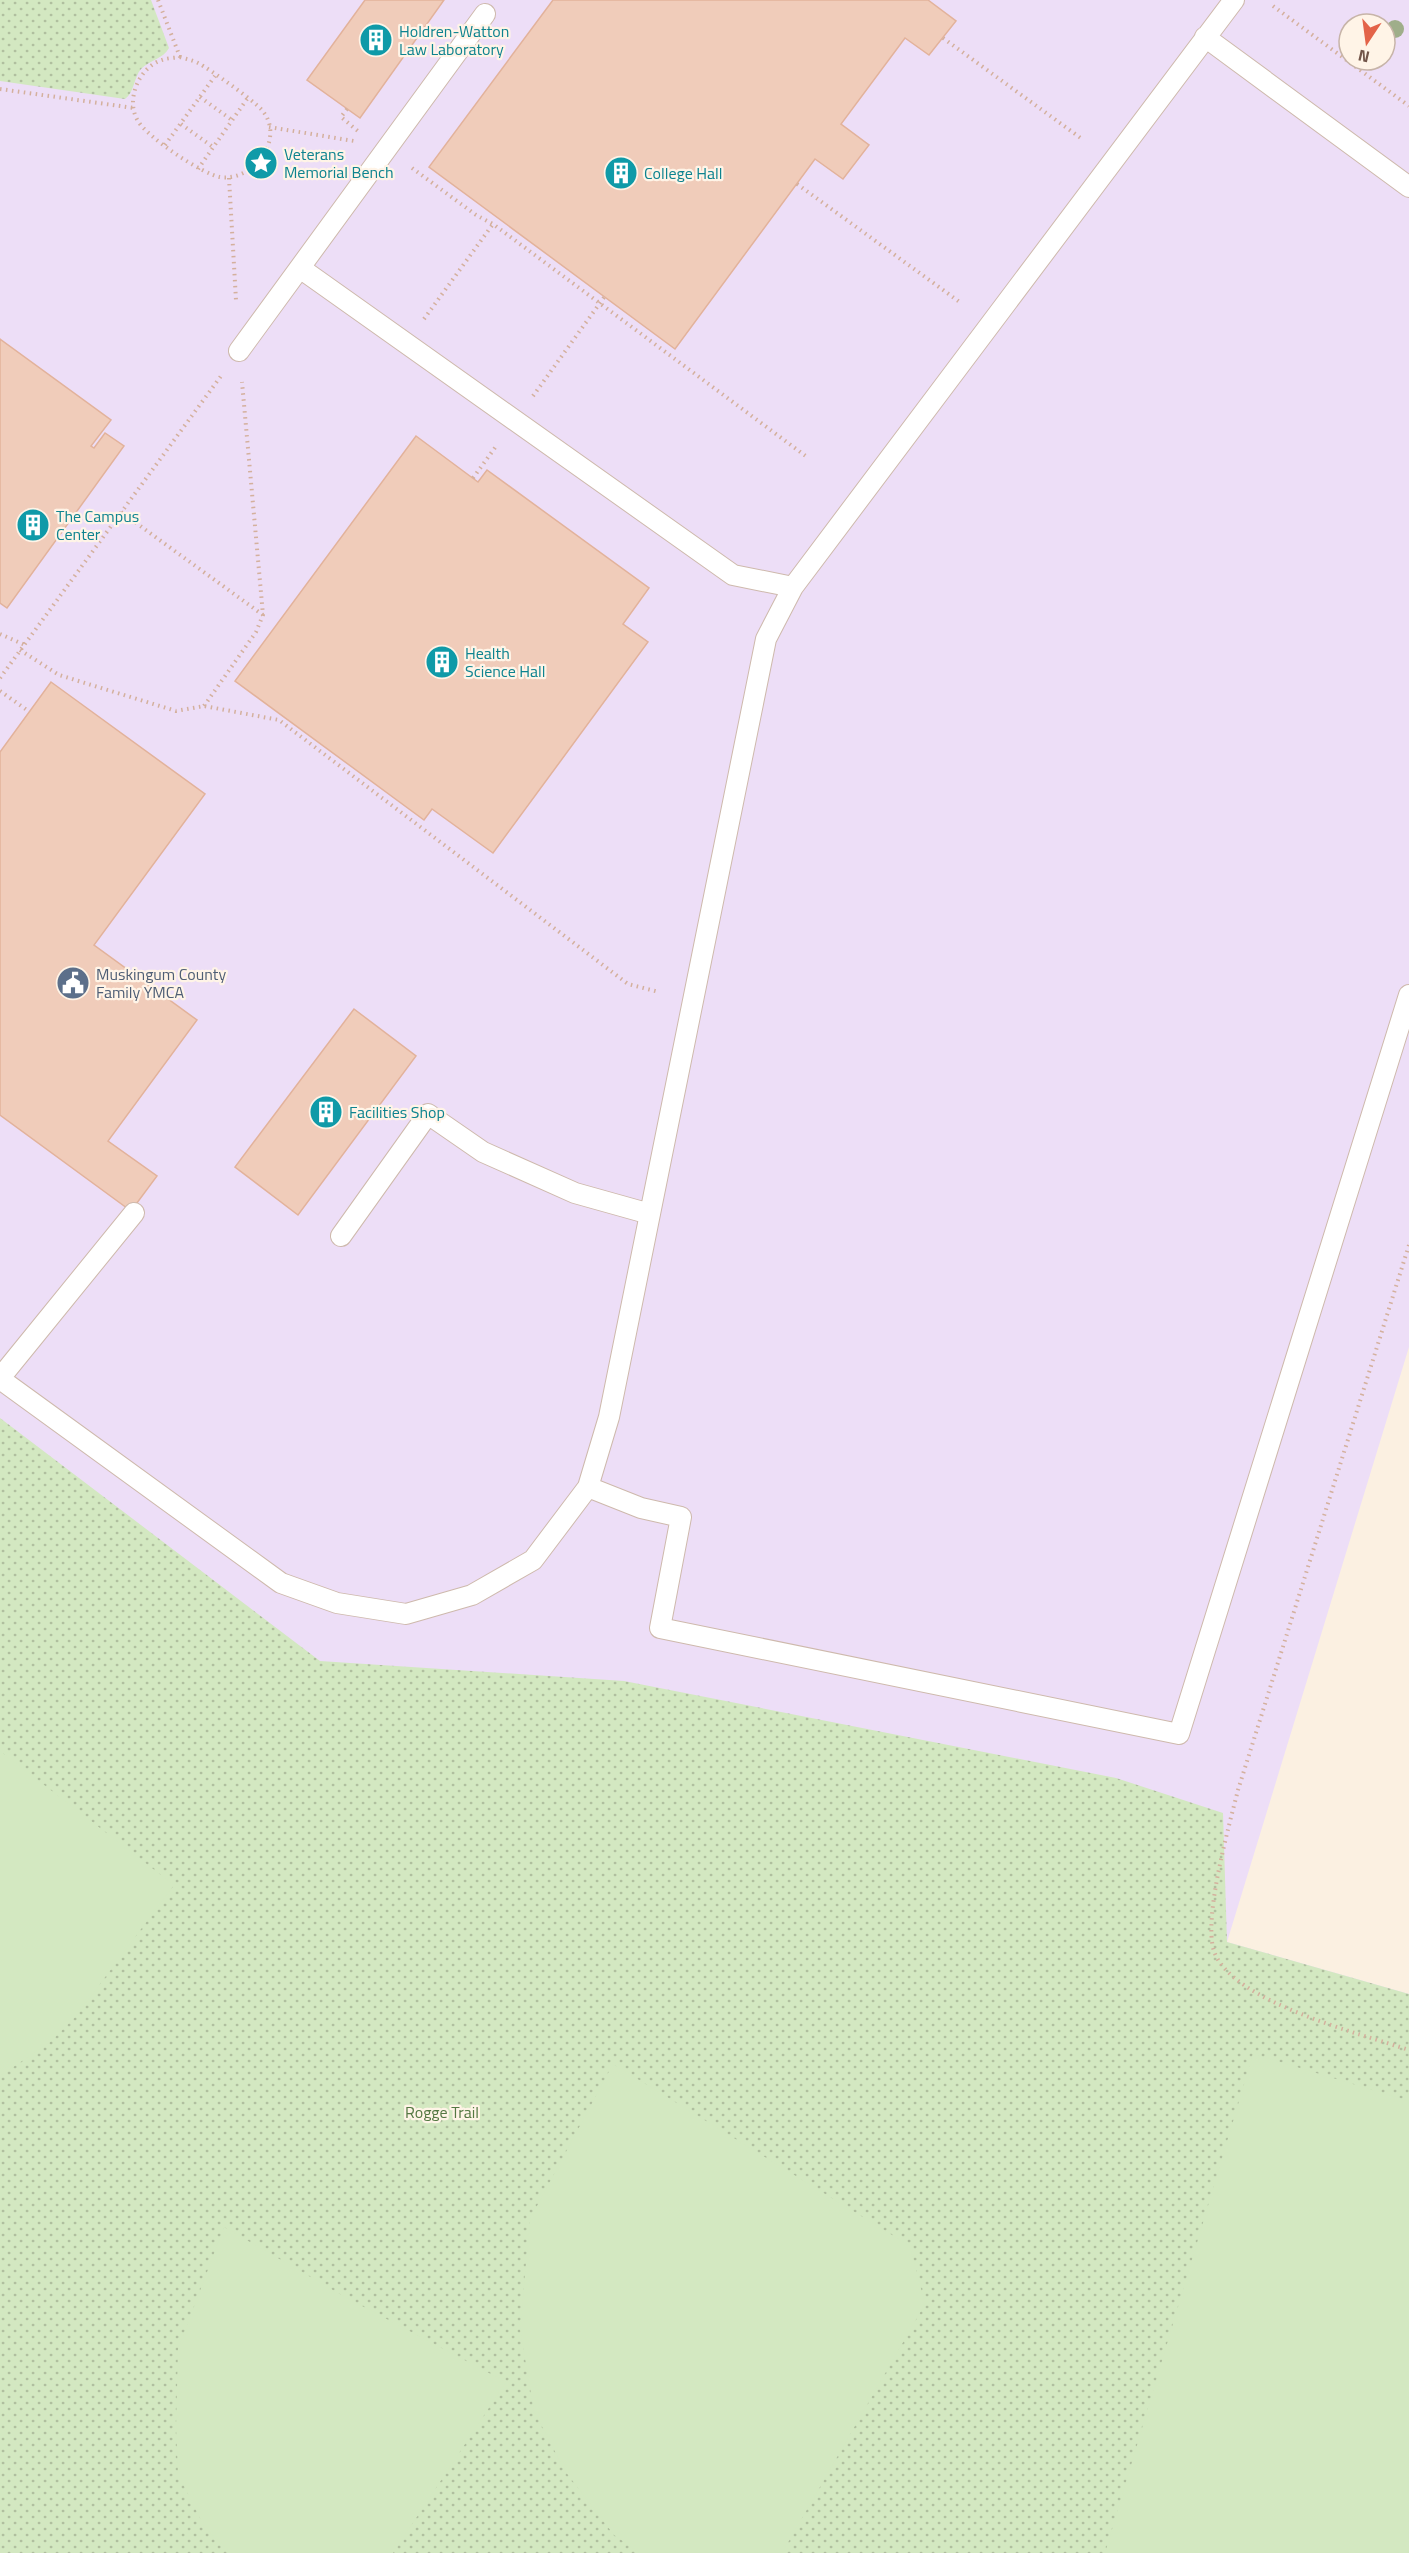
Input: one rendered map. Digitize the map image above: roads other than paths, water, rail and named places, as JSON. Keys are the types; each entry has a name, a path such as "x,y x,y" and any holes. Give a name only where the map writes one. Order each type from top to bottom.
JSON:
{"lane":[{"path":"134,1213 0,1379 281,1583 337,1604 406,1614 472,1595 533,1560 588,1486 609,1417 766,639 793,587 1234,0"},
{"path":"239,351 300,268 377,147 485,14"},
{"path":"1205,37 1409,187"},
{"path":"300,268 514,422 733,575 793,587"},
{"path":"588,1486 641,1508 681,1517 660,1628 1179,1734 1409,995"},
{"path":"341,1236 428,1114 483,1152 575,1193 650,1214"}],"place":[{"name":"Holdren-Watton Law Laboratory","path":"376,40"},
{"name":"Veterans Memorial Bench","path":"261,163"},
{"name":"College Hall","path":"621,173"},
{"name":"The Campus Center","path":"33,525"},
{"name":"Health Science Hall","path":"442,662"},
{"name":"Muskingum County Family YMCA","path":"73,983"},
{"name":"Facilities Shop","path":"326,1112"}],"park label":[{"name":"Rogge Trail","path":"442,2112"}]}
